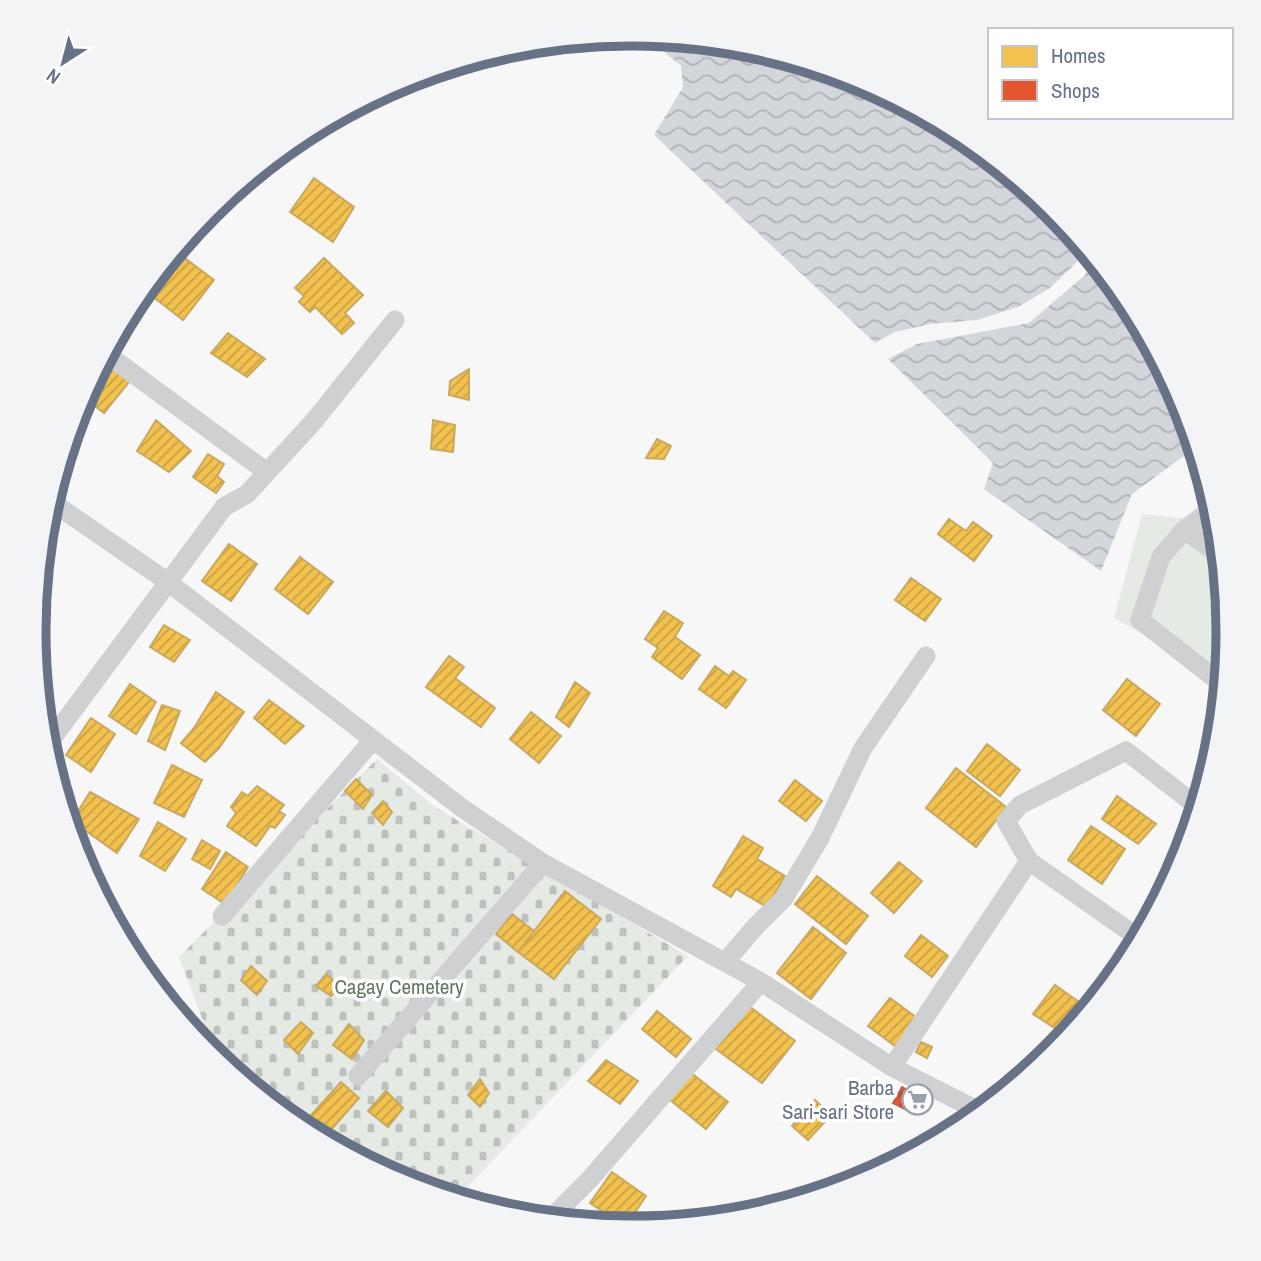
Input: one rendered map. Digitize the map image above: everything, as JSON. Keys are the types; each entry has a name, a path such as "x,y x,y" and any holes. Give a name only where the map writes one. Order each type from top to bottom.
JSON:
{"street":[{"path":"55,734 224,507 247,494 314,421 395,320"},
{"path":"113,359 267,472"},
{"path":"59,507 168,582 462,808 543,863 761,982 892,1067 971,1107"},
{"path":"1204,515 1184,530 1161,556 1140,620 1213,677"},
{"path":"1184,530 1209,547"},
{"path":"725,962 784,898 820,838 863,748 926,656"},
{"path":"222,916 373,740"},
{"path":"1131,933 1029,861 1006,821 1020,805 1126,751 1190,801"},
{"path":"892,1067 1029,861"},
{"path":"358,1076 543,863"},
{"path":"559,1210 590,1179 761,982"}],"green space":[{"path":"1201,504 1214,592 1216,630 1214,674 1114,618 1142,514 1184,518"},
{"name":"Cagay Cemetery","path":"377,759 435,807 688,956 464,1191 372,1155 305,1117 274,1095 208,1034 179,957"}],"water":[{"path":"653,47 707,51 782,65 854,90 889,106 956,144 987,166 1044,217 1081,258 1050,288 1018,307 977,320 930,324 895,332 875,343 654,135 683,87 681,66 662,50"},
{"path":"1089,267 1137,338 1171,407 1188,453 1132,494 1101,571 984,489 993,463 888,359 917,344 1029,323 1085,275"}],"building: Homes":[{"path":"314,178 354,207 333,242 290,212"},
{"path":"182,256 214,280 183,320 151,295"},
{"path":"324,258 363,295 345,313 354,323 342,334 315,307 310,312 299,302 304,296 295,288"},
{"path":"228,333 265,359 247,377 211,353"},
{"path":"111,363 133,377 104,413 92,403"},
{"path":"469,369 469,400 449,395 450,381"},
{"path":"156,420 191,451 169,472 137,451"},
{"path":"433,420 455,425 453,452 431,449"},
{"path":"657,439 671,446 664,459 646,458"},
{"path":"208,454 224,464 217,476 224,482 216,493 193,477"},
{"path":"949,519 966,531 973,522 992,536 974,561 938,534"},
{"path":"229,544 257,564 231,601 202,581"},
{"path":"300,557 333,582 308,614 275,589"},
{"path":"911,578 941,599 925,621 895,600"},
{"path":"664,611 683,623 675,637 700,655 682,679 652,657 658,648 645,639"},
{"path":"164,625 190,640 174,662 150,647"},
{"path":"449,656 464,667 455,678 495,708 481,727 426,687"},
{"path":"715,666 729,676 733,671 746,680 726,708 699,689"},
{"path":"1127,679 1160,704 1136,736 1103,710"},
{"path":"575,682 590,693 569,727 556,717"},
{"path":"130,684 156,702 136,734 109,716"},
{"path":"216,692 244,712 219,748 205,762 181,743 194,728"},
{"path":"269,700 304,726 285,744 254,718"},
{"path":"162,705 180,711 165,750 148,741"},
{"path":"531,712 561,736 539,763 510,739"},
{"path":"91,718 115,734 91,772 66,755"},
{"path":"987,744 1020,770 1000,796 967,771"},
{"path":"172,765 202,780 184,817 154,803"},
{"path":"956,768 1006,807 976,847 926,808"},
{"path":"356,779 372,795 363,809 345,791"},
{"path":"795,780 822,801 806,821 779,801"},
{"path":"257,786 284,805 279,811 285,815 275,828 270,826 256,846 227,826 236,813 231,807 242,792 248,796"},
{"path":"90,792 139,819 117,853 80,827 76,815"},
{"path":"1117,796 1156,824 1138,844 1102,819"},
{"path":"383,801 392,812 383,825 372,813"},
{"path":"158,822 186,839 165,871 140,856"},
{"path":"1091,826 1125,849 1102,884 1068,860"},
{"path":"743,836 763,848 757,859 785,876 767,907 736,889 731,897 713,886"},
{"path":"202,840 220,851 210,869 192,859"},
{"path":"226,852 248,867 225,904 202,889"},
{"path":"899,862 922,881 894,913 871,893"},
{"path":"817,876 868,916 846,944 795,904"},
{"path":"565,891 601,919 554,979 518,952"},
{"path":"512,914 534,931 518,952 496,934"},
{"path":"813,927 846,953 811,999 777,973"},
{"path":"921,935 948,956 932,977 905,956"},
{"path":"251,966 267,981 257,995 241,980"},
{"path":"326,974 341,987 331,996 316,986"},
{"path":"1055,985 1079,1002 1056,1029 1033,1014"},
{"path":"890,998 917,1018 895,1046 868,1026"},
{"path":"749,1006 795,1041 762,1083 716,1049"},
{"path":"657,1011 691,1039 676,1057 642,1029"},
{"path":"301,1022 313,1033 298,1054 284,1040"},
{"path":"349,1024 364,1040 352,1059 333,1045"},
{"path":"921,1042 932,1047 927,1058 916,1052"},
{"path":"606,1060 638,1081 620,1104 588,1081"},
{"path":"690,1072 728,1102 706,1129 669,1099"},
{"path":"480,1079 489,1093 480,1107 468,1095"},
{"path":"341,1082 359,1098 329,1132 308,1119"},
{"path":"386,1091 403,1108 388,1127 368,1111"},
{"path":"815,1100 831,1115 808,1140 792,1126"},
{"path":"612,1172 646,1196 633,1216 607,1215 590,1203"}],"building: Shops":[{"path":"902,1087 921,1098 913,1113 893,1103"}],"place":[{"name":"Barba Sari-sari Store","path":"917,1099"}]}
